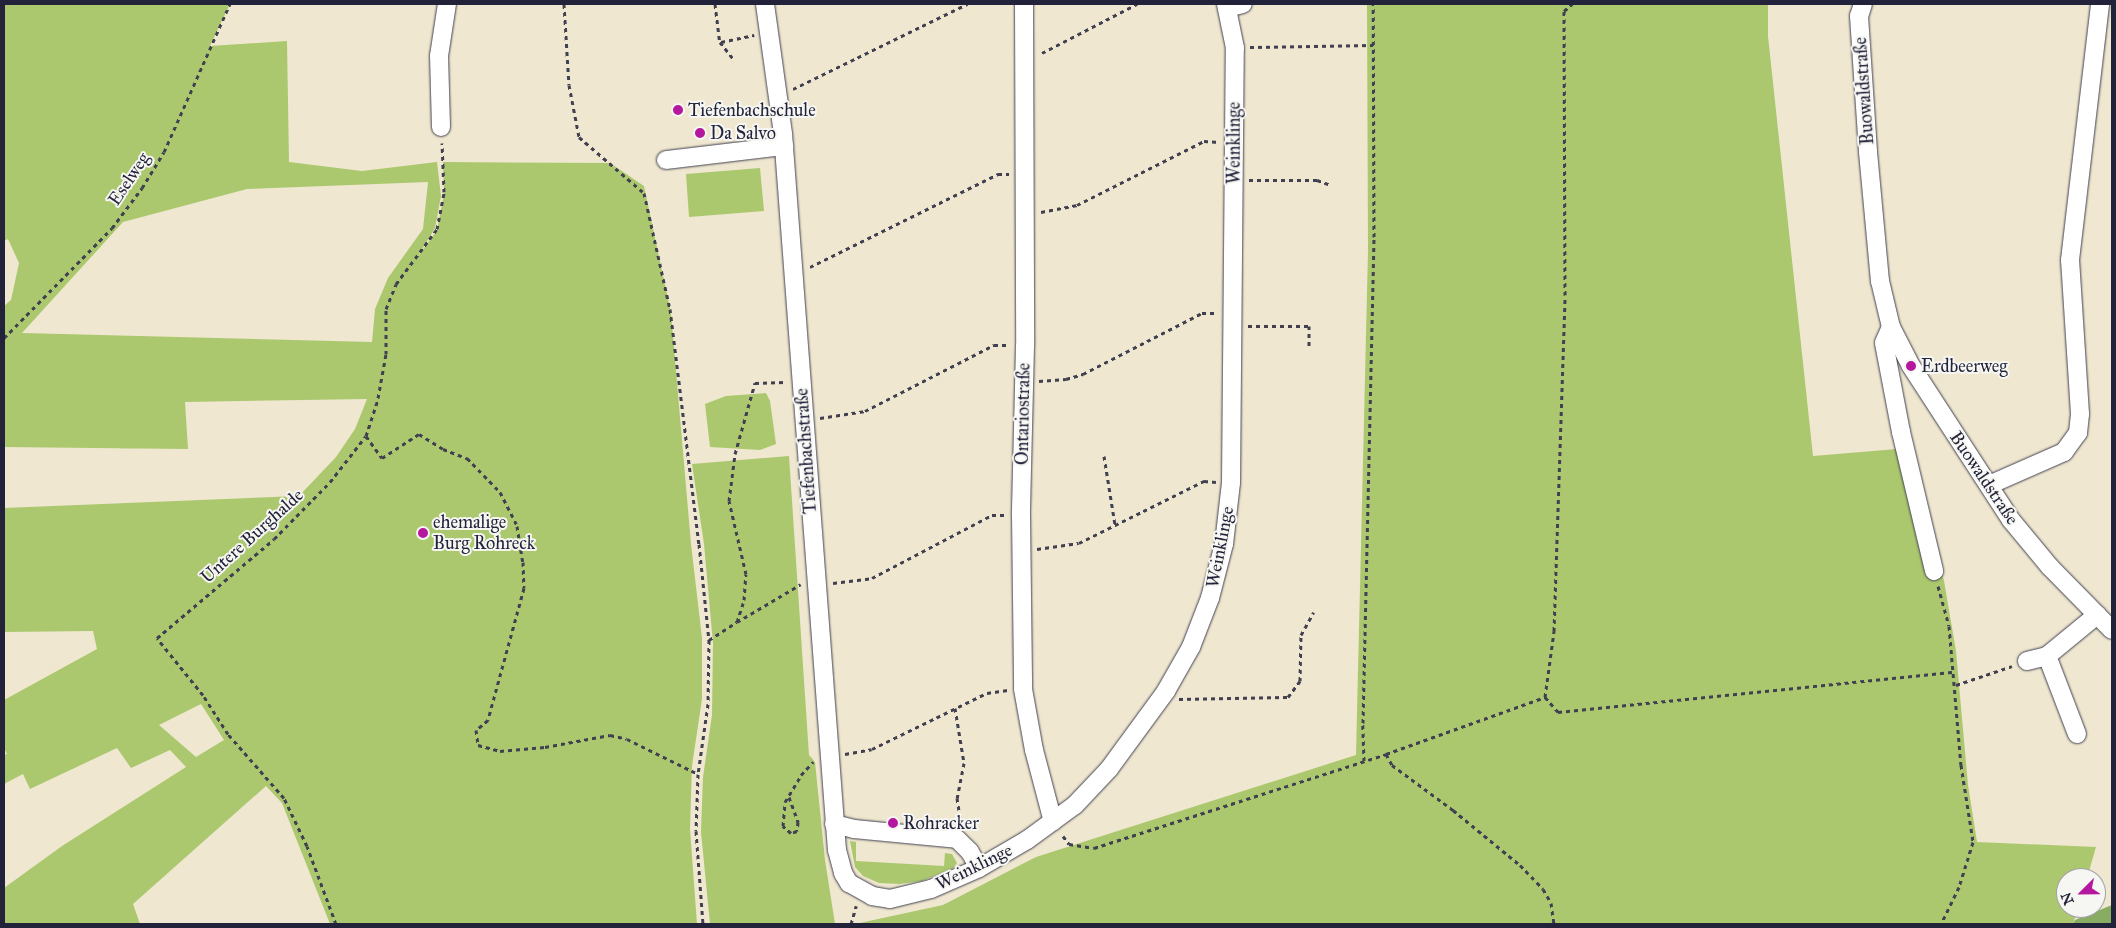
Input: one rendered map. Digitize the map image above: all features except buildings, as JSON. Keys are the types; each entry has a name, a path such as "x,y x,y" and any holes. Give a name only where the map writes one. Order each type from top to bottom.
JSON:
{"street":[{"path":"441,127 439,56 448,4"},
{"name":"Tiefenbachstraße","path":"765,4 784,146 834,824 837,850 843,873 849,883 861,891"},
{"name":"Ontariostraße","path":"1024,4 1024,382 1021,515 1024,689 1034,750 1053,822"},
{"name":"Buowaldstraße","path":"1863,4 1859,16 1868,152 1880,281 1892,327 1911,366 2012,520 2044,560 2112,630"},
{"path":"1989,485 2064,452 2078,433 2080,414 2070,260 2100,4"},
{"name":"Weinklinge","path":"861,891 880,899 890,899 931,889 979,868 1027,840 1053,822 1075,804 1109,769 1166,691 1191,647 1210,598 1224,544 1231,483 1235,48 1232,5"},
{"path":"666,160 784,146"},
{"path":"1892,327 1884,343 1901,432 1934,571"},
{"path":"2027,660 2047,656 2097,614"},
{"path":"2047,656 2077,734"},
{"path":"834,824 854,829 957,839 970,852 979,868"}],"path":[{"name":"Eselweg","path":"4,338 112,228 142,188 164,152 230,4"},
{"path":"564,4 569,85 579,137 644,193 670,309 699,544 708,640 708,704 698,774 696,831 703,924"},
{"path":"715,4 720,42 736,61"},
{"path":"775,79 791,78 792,89 968,4"},
{"path":"1023,62 1137,4"},
{"path":"1364,761 1363,723 1374,237 1374,4"},
{"path":"1564,4 1565,296 1554,631 1545,697 1558,712 1954,672"},
{"path":"1564,11 1572,4"},
{"path":"720,42 769,33"},
{"path":"1235,48 1373,45"},
{"name":"Untere Burghalde","path":"336,924 307,846 284,798 228,734 203,695 157,638 274,539 330,482 366,436 378,398 386,354 386,309 396,284 437,229 444,192 441,127"},
{"path":"1050,210 1077,205 1204,141 1234,142"},
{"path":"794,275 998,174 1023,174"},
{"path":"1234,180 1317,180 1331,185"},
{"path":"1024,382 1066,379 1083,374 1202,313 1233,319 1309,326 1309,348"},
{"path":"805,421 865,411 994,345 1024,346"},
{"path":"737,622 744,600 746,574 729,501 735,454 755,383 802,382"},
{"path":"366,436 382,458 419,434 442,449 467,458 500,492 517,526 523,562 524,588 488,720 476,730 478,745 500,751 545,747 610,735 627,739 698,774"},
{"path":"1104,456 1115,525"},
{"path":"1022,552 1079,543 1204,481 1231,483"},
{"path":"708,640 737,622 815,581 872,578 992,515 1021,515"},
{"path":"1934,571 1949,626 1956,685 1961,765 1973,842 1959,887 1941,924"},
{"path":"1166,691 1181,699 1288,697 1300,681 1301,635 1314,612"},
{"path":"1956,685 2027,660"},
{"path":"789,797 798,822 797,830 791,833 783,826 785,802 793,786 809,765 818,759 872,749 987,692 1024,689"},
{"path":"1053,822 1069,844 1094,848 1386,754 1545,697"},
{"path":"955,708 964,763 958,786 957,798 962,823 957,839"},
{"path":"1386,754 1392,764 1453,810 1520,865 1542,888 1551,903 1554,924"}],"green space":[{"path":"4,4 230,4 210,46 287,41 289,162 362,171 437,162 441,196 435,228 417,258 437,230 444,194 443,162 610,163 644,186 671,313 691,544 702,638 702,699 692,766 690,829 697,924 330,924 282,803 266,786 133,904 140,924 4,924 4,888 62,846 186,767 170,750 131,768 117,748 30,789 23,774 4,784 4,755 7,754 4,748 4,700 97,649 93,631 4,632 4,508 299,496 336,457 355,429 367,399 185,402 188,449 4,447 4,306 11,300 19,263 8,239 4,241","holes":["428,182 423,229 388,278 375,309 372,342 22,333 123,222 247,189","201,704 224,740 196,757 159,725"]},
{"path":"1367,4 1768,4 1768,36 1813,456 1909,448 1944,581 1956,651 1968,785 1977,842 2096,847 2090,868 2056,868 2056,918 2075,918 2073,924 855,924 943,905 1036,857 1356,755 1368,251"},
{"path":"760,168 764,211 689,217 686,174"},
{"path":"766,393 770,401 776,444 760,450 710,447 705,404 726,396"},
{"path":"789,456 809,755 815,762 825,860 835,924 710,924 701,832 703,777 712,715 713,643 704,544 692,464"},
{"path":"850,841 856,842 856,861 944,866 945,853 952,854 957,863 953,868 922,881 899,884 879,883 863,876 855,867"},
{"path":"2112,905 2112,924 2073,924 2075,920 2080,918 2106,918 2106,907"}],"place":[{"name":"Tiefenbachschule","path":"678,110"},
{"name":"Da Salvo","path":"700,133"},
{"name":"Erdbeerweg","path":"1911,366"},
{"name":"ehemalige Burg Rohreck","path":"423,533"},
{"name":"Rohracker","path":"893,823"}]}
